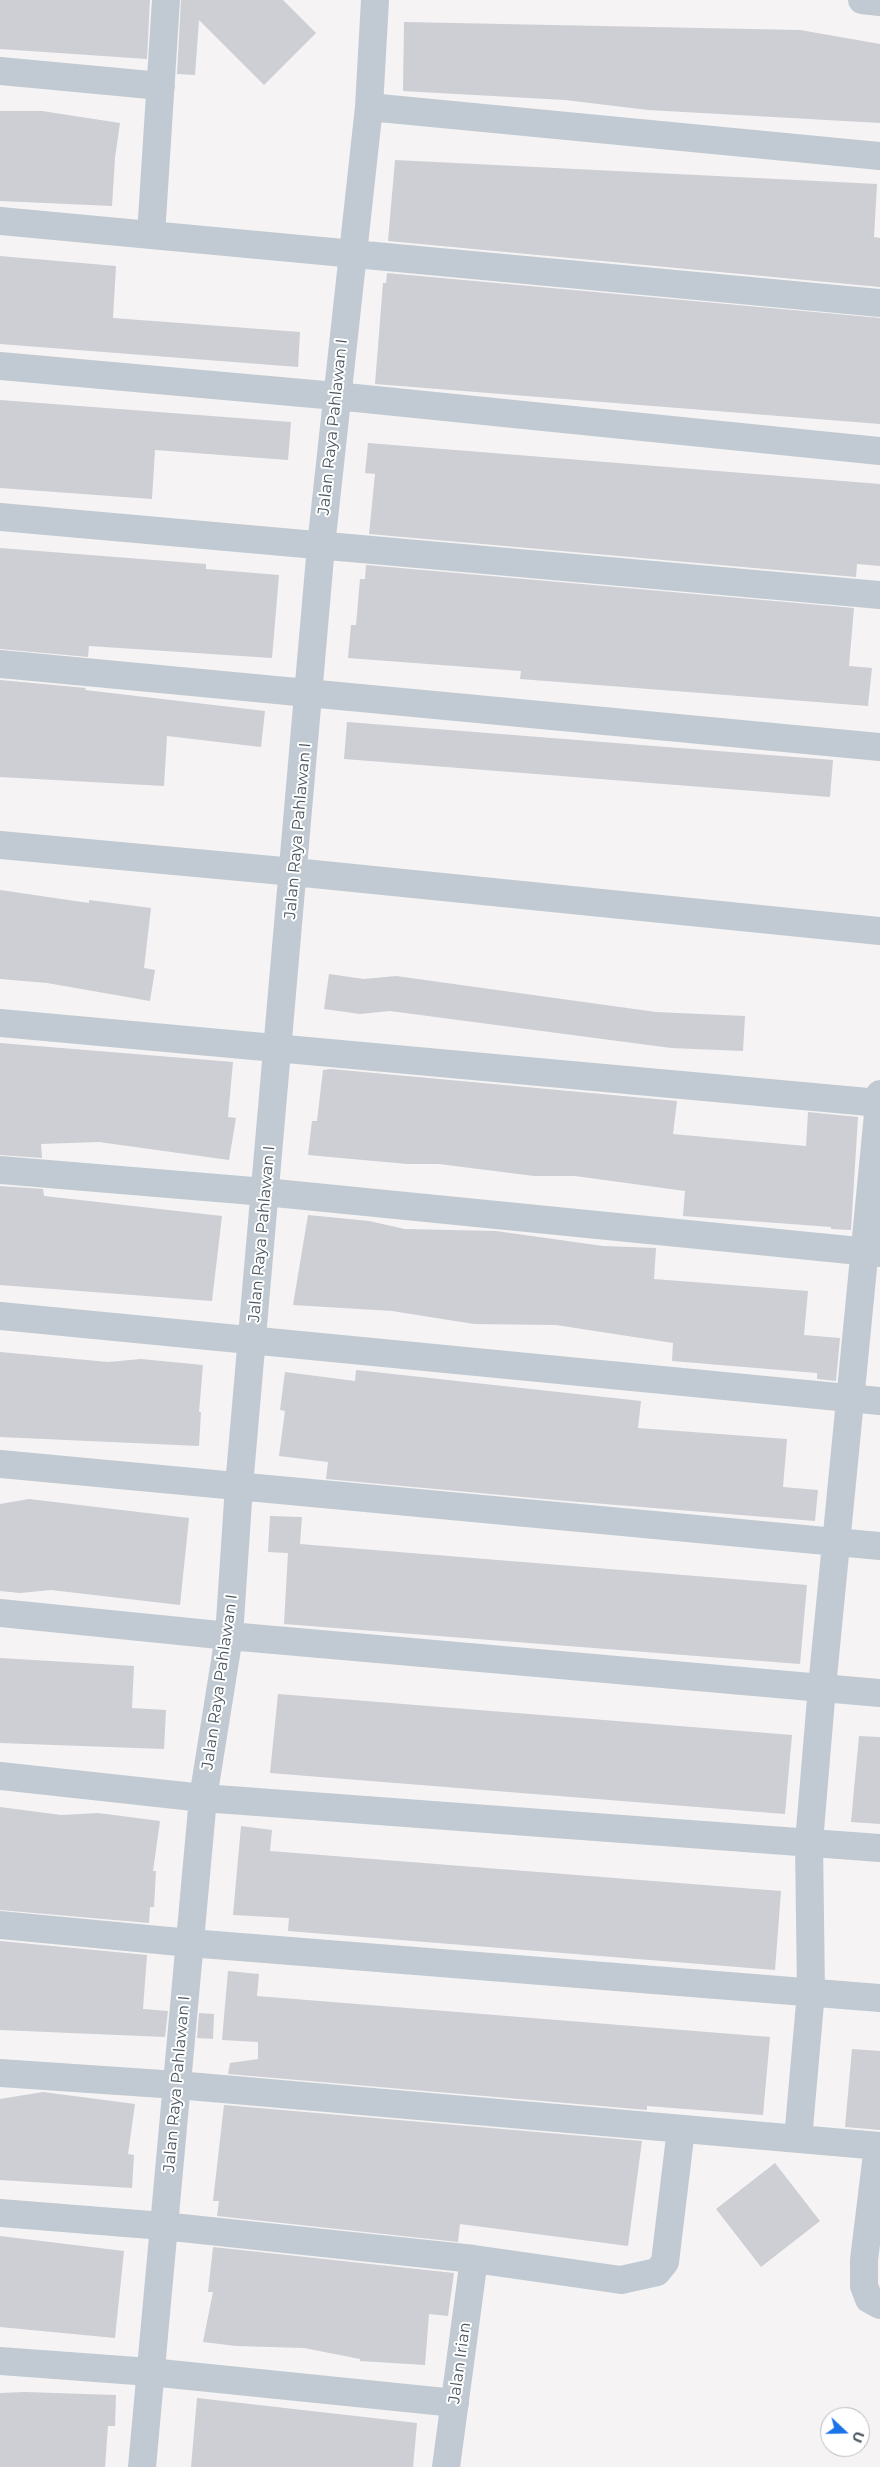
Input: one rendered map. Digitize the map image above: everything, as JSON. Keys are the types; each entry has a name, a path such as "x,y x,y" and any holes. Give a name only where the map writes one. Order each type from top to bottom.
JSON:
{"street":[{"path":"151,235 166,0"},
{"name":"Jalan Raya Pahlawan I","path":"142,2467 203,1798 229,1636 239,1486 279,1049 321,546 369,107 375,0"},
{"path":"862,0 880,2"},
{"path":"0,70 160,86"},
{"path":"369,107 880,156"},
{"path":"0,221 353,252 880,303"},
{"path":"0,366 336,396 880,451"},
{"path":"0,517 880,594"},
{"path":"0,664 880,747"},
{"path":"0,845 294,872 880,931"},
{"path":"0,1022 279,1049 880,1100 872,1253 852,1398 822,1687 809,1842 811,1992 798,2139"},
{"path":"0,1170 266,1192 872,1253"},
{"path":"0,1316 880,1400"},
{"path":"0,1464 880,1546"},
{"path":"0,1613 229,1636 880,1693"},
{"path":"0,1776 203,1798 880,1848"},
{"path":"0,1925 190,1943 880,1998"},
{"path":"0,2073 177,2085 879,2146 864,2260 864,2286 869,2299 880,2305"},
{"path":"0,2213 164,2226 474,2259 621,2280 657,2272 665,2262 681,2129"},
{"name":"Jalan Irian","path":"446,2467 474,2259"},
{"path":"0,2361 150,2372 455,2403"}],"building":[{"path":"0,0 150,0 147,59 0,49"},
{"path":"181,0 283,0 316,33 264,85 199,20 195,75 177,74"},
{"path":"404,22 800,30 880,44 880,123 648,110 565,100 403,91"},
{"path":"0,111 42,111 120,123 115,158 112,206 0,201"},
{"path":"395,160 877,184 874,237 880,238 880,287 388,241"},
{"path":"0,256 116,266 113,318 300,332 298,367 0,344"},
{"path":"387,273 880,318 880,424 375,384 383,283 386,283"},
{"path":"0,400 291,422 288,460 155,450 152,499 0,488"},
{"path":"368,443 880,484 880,566 857,564 856,577 369,534 375,474 365,473"},
{"path":"0,548 206,564 206,569 279,575 272,658 89,646 88,657 0,649"},
{"path":"366,565 854,608 849,666 872,668 868,706 520,679 521,671 348,658 351,625 356,625 360,579 365,579"},
{"path":"0,680 86,688 85,690 265,711 261,747 167,736 164,786 0,777"},
{"path":"347,722 833,760 830,797 344,759"},
{"path":"0,890 89,903 89,900 151,908 144,968 155,970 150,1001 47,983 0,979"},
{"path":"329,974 364,979 396,976 656,1012 745,1016 743,1051 671,1048 390,1011 360,1014 324,1009"},
{"path":"0,1043 233,1062 228,1117 236,1118 229,1160 99,1142 41,1144 42,1158 0,1155"},
{"path":"331,1069 677,1101 673,1134 716,1138 806,1146 808,1112 858,1117 851,1230 683,1216 685,1191 575,1176 534,1176 439,1164 407,1164 308,1155 312,1121 317,1121 323,1070"},
{"path":"0,1186 43,1189 44,1196 222,1216 212,1301 0,1285"},
{"path":"308,1215 369,1221 405,1229 496,1231 603,1246 656,1248 654,1279 808,1291 804,1335 840,1338 836,1381 817,1379 817,1373 672,1361 673,1343 556,1325 474,1324 392,1311 293,1305"},
{"path":"0,1352 108,1362 141,1359 203,1365 199,1412 201,1412 199,1446 0,1437"},
{"path":"356,1370 641,1401 638,1428 787,1439 783,1487 818,1490 815,1521 326,1479 328,1462 279,1456 285,1411 280,1410 285,1372 355,1381"},
{"path":"29,1499 189,1518 180,1605 51,1590 20,1593 0,1591 0,1504"},
{"path":"270,1516 302,1517 300,1544 807,1585 800,1664 284,1624 288,1553 268,1552"},
{"path":"0,1658 134,1666 132,1708 166,1710 164,1749 0,1743"},
{"path":"278,1694 792,1735 785,1814 270,1773"},
{"path":"859,1736 880,1737 880,1824 851,1822"},
{"path":"0,1807 61,1815 98,1813 160,1821 153,1871 156,1871 154,1907 150,1907 149,1923 0,1910"},
{"path":"241,1826 272,1830 270,1851 781,1891 775,1970 288,1931 289,1918 233,1915"},
{"path":"0,1941 147,1955 143,2009 168,2011 165,2037 0,2030"},
{"path":"228,1971 259,1974 257,1996 770,2037 763,2115 647,2106 647,2110 228,2074 230,2063 258,2059 258,2042 222,2040"},
{"path":"199,2013 214,2014 213,2039 197,2038"},
{"path":"852,2049 880,2051 880,2130 845,2127"},
{"path":"43,2092 135,2104 128,2154 134,2155 132,2188 0,2180 0,2099"},
{"path":"224,2105 642,2141 628,2246 460,2224 458,2242 217,2216 219,2201 213,2201"},
{"path":"775,2163 820,2221 761,2267 716,2209"},
{"path":"0,2236 124,2251 115,2338 0,2327"},
{"path":"213,2247 454,2273 448,2316 429,2314 425,2365 360,2361 360,2359 304,2348 236,2346 203,2342 213,2292 208,2292"},
{"path":"0,2393 116,2395 115,2426 108,2426 105,2467 0,2467"},
{"path":"197,2398 417,2423 413,2467 191,2467"}]}
